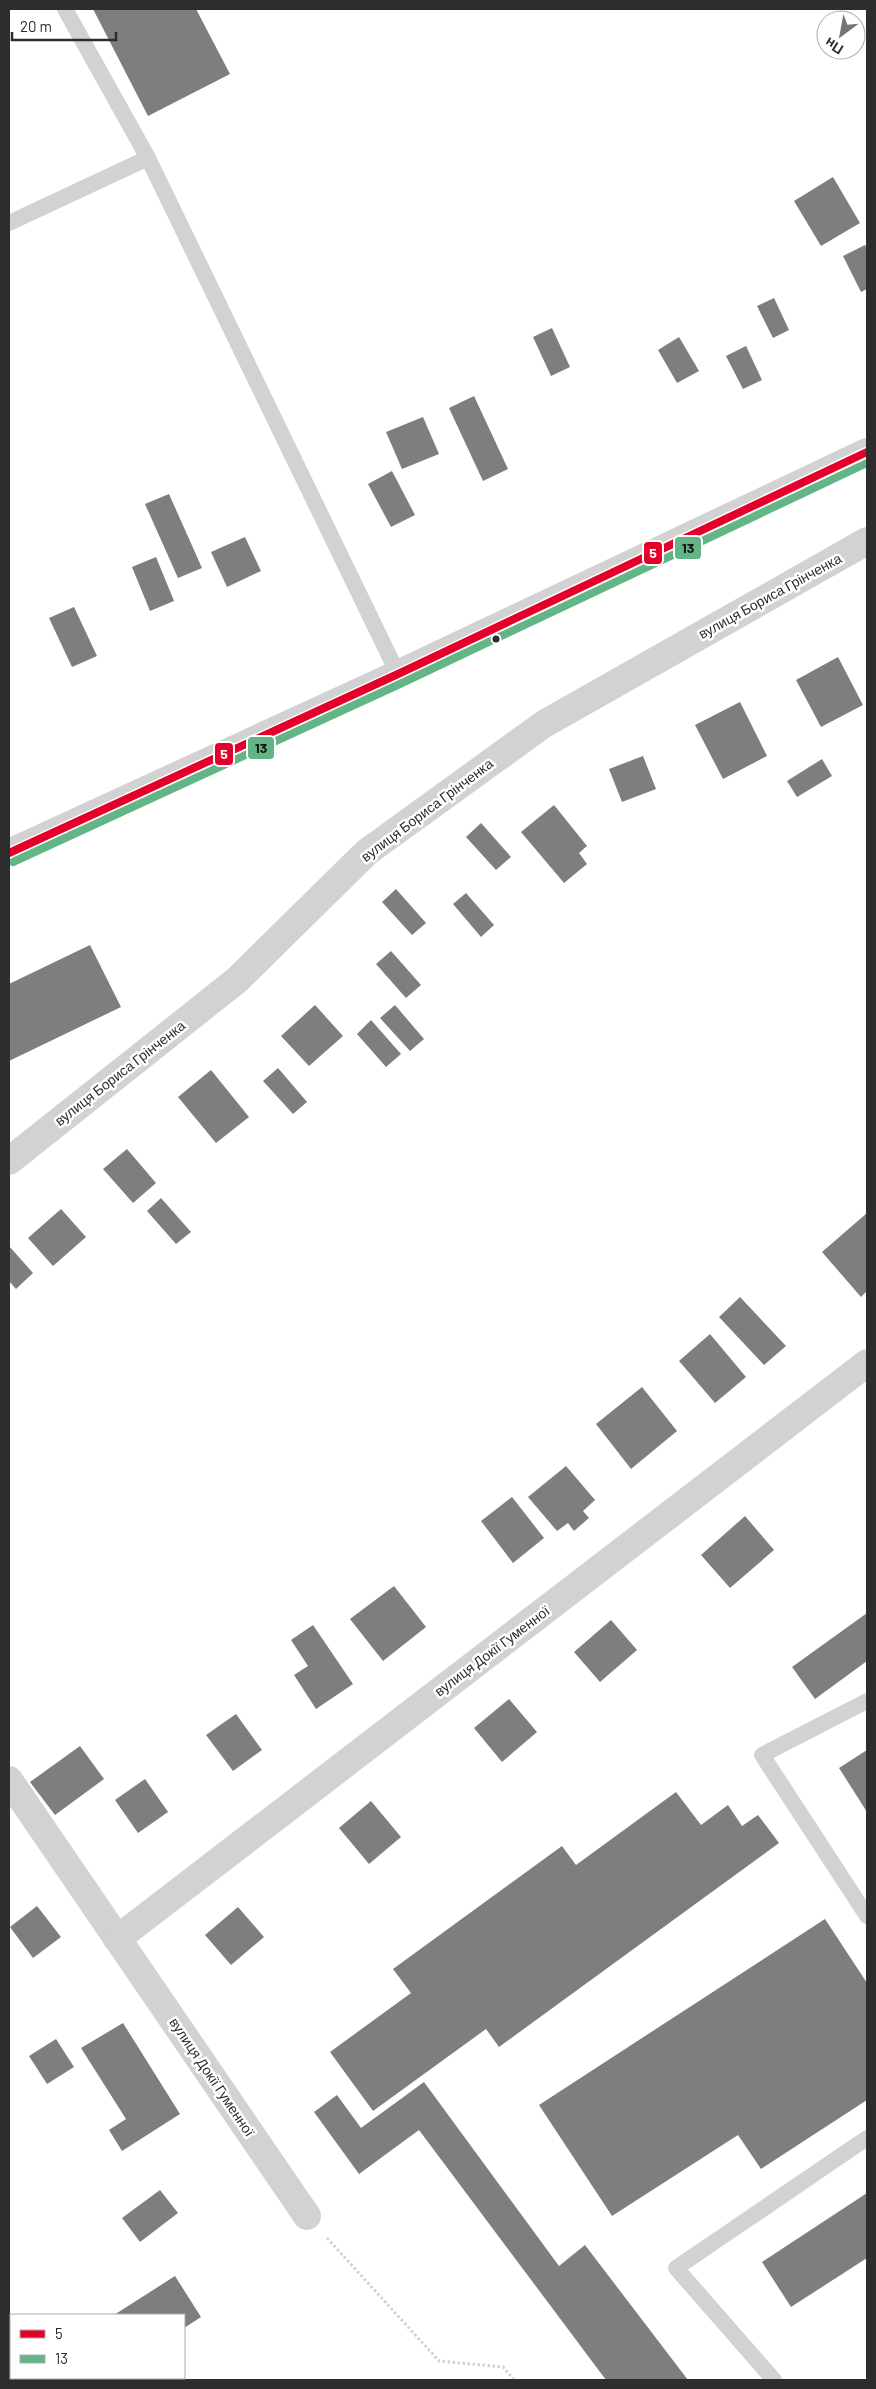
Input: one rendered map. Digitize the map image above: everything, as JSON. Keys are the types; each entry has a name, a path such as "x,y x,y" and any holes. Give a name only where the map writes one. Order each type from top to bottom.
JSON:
{"street":[{"path":"9,853 398,674 867,452"},
{"name":"вулиця Бориса Грінченка","path":"9,1160 237,980 367,852 544,724 867,541"},
{"name":"вулиця Докії Гуменної","path":"117,1939 867,1363"},
{"name":"вулиця Докії Гуменної","path":"9,1780 307,2216"}],"lane":[{"path":"65,9 148,158 398,674"},
{"path":"9,223 148,158"},
{"path":"867,1701 762,1755 867,1916"},
{"path":"774,2380 676,2268 867,2138"}],"path":[{"path":"307,2216 439,2360 502,2367 514,2380"}],"building":[{"path":"93,9 196,9 230,74 148,116"},
{"path":"833,177 860,223 821,246 794,201"},
{"path":"865,245 867,249 867,289 861,292 843,256"},
{"path":"774,298 789,330 773,338 757,306"},
{"path":"552,328 570,367 551,376 533,337"},
{"path":"679,337 699,371 677,383 658,350"},
{"path":"746,346 762,380 743,389 726,356"},
{"path":"474,396 508,469 483,481 449,408"},
{"path":"423,417 439,454 402,469 386,432"},
{"path":"392,471 415,515 391,527 368,484"},
{"path":"169,494 202,568 178,578 145,504"},
{"path":"245,537 261,571 227,587 211,552"},
{"path":"156,557 174,601 150,611 132,567"},
{"path":"74,607 97,656 72,667 49,618"},
{"path":"838,657 863,705 821,727 796,680"},
{"path":"740,702 767,756 723,779 695,725"},
{"path":"643,756 656,789 622,802 609,769"},
{"path":"822,759 832,776 797,797 787,781"},
{"path":"554,805 587,846 579,853 587,864 564,883 521,832"},
{"path":"481,823 511,857 496,870 466,837"},
{"path":"396,889 426,923 412,935 382,902"},
{"path":"466,893 494,925 481,937 453,904"},
{"path":"90,945 121,1007 9,1061 9,984"},
{"path":"391,951 421,985 406,998 376,964"},
{"path":"315,1005 343,1036 309,1066 281,1036"},
{"path":"395,1005 424,1039 410,1051 380,1018"},
{"path":"371,1020 401,1054 386,1067 357,1034"},
{"path":"278,1068 307,1102 293,1114 263,1081"},
{"path":"211,1070 249,1117 216,1143 178,1097"},
{"path":"127,1149 156,1183 133,1203 103,1169"},
{"path":"161,1198 191,1232 176,1244 147,1211"},
{"path":"61,1209 86,1237 53,1266 28,1238"},
{"path":"867,1213 867,1291 861,1297 822,1252"},
{"path":"9,1246 33,1273 16,1289 9,1281"},
{"path":"740,1297 786,1346 764,1365 719,1317"},
{"path":"710,1334 746,1377 715,1403 679,1361"},
{"path":"642,1387 677,1431 631,1469 596,1424"},
{"path":"566,1466 595,1500 583,1511 589,1518 574,1531 568,1523 557,1531 528,1497"},
{"path":"512,1497 544,1538 513,1563 481,1521"},
{"path":"745,1516 774,1550 730,1588 701,1555"},
{"path":"394,1586 426,1627 383,1661 350,1619"},
{"path":"867,1613 867,1661 815,1699 792,1667"},
{"path":"611,1620 637,1650 600,1682 574,1652"},
{"path":"313,1625 353,1684 316,1709 294,1675 308,1666 291,1640"},
{"path":"509,1699 537,1732 502,1762 474,1728"},
{"path":"236,1714 262,1750 233,1771 206,1735"},
{"path":"80,1746 104,1779 55,1815 30,1782"},
{"path":"867,1750 867,1812 839,1768"},
{"path":"145,1779 168,1812 138,1833 115,1800"},
{"path":"676,1792 701,1825 728,1805 742,1826 758,1815 779,1843 499,2047 486,2029 373,2111 330,2052 411,1993 393,1969 562,1846 576,1865"},
{"path":"371,1801 401,1837 369,1864 339,1828"},
{"path":"37,1906 61,1937 33,1958 10,1927"},
{"path":"238,1907 264,1937 231,1965 205,1935"},
{"path":"825,1919 867,1983 867,2100 761,2169 738,2135 612,2216 539,2105"},
{"path":"123,2023 180,2114 122,2151 109,2130 126,2119 81,2048"},
{"path":"56,2039 74,2067 47,2084 29,2056"},
{"path":"424,2082 559,2266 585,2245 688,2380 606,2380 419,2130 359,2174 314,2112 337,2095 361,2128"},
{"path":"160,2190 178,2213 140,2242 122,2218"},
{"path":"867,2193 867,2258 791,2307 762,2262"},
{"path":"175,2276 201,2317 185,2327 185,2314 116,2314"}],"transit line":[{"name":"5","path":"9,853 398,674 867,452"},
{"name":"13","path":"13,862 402,683 867,463"}]}
